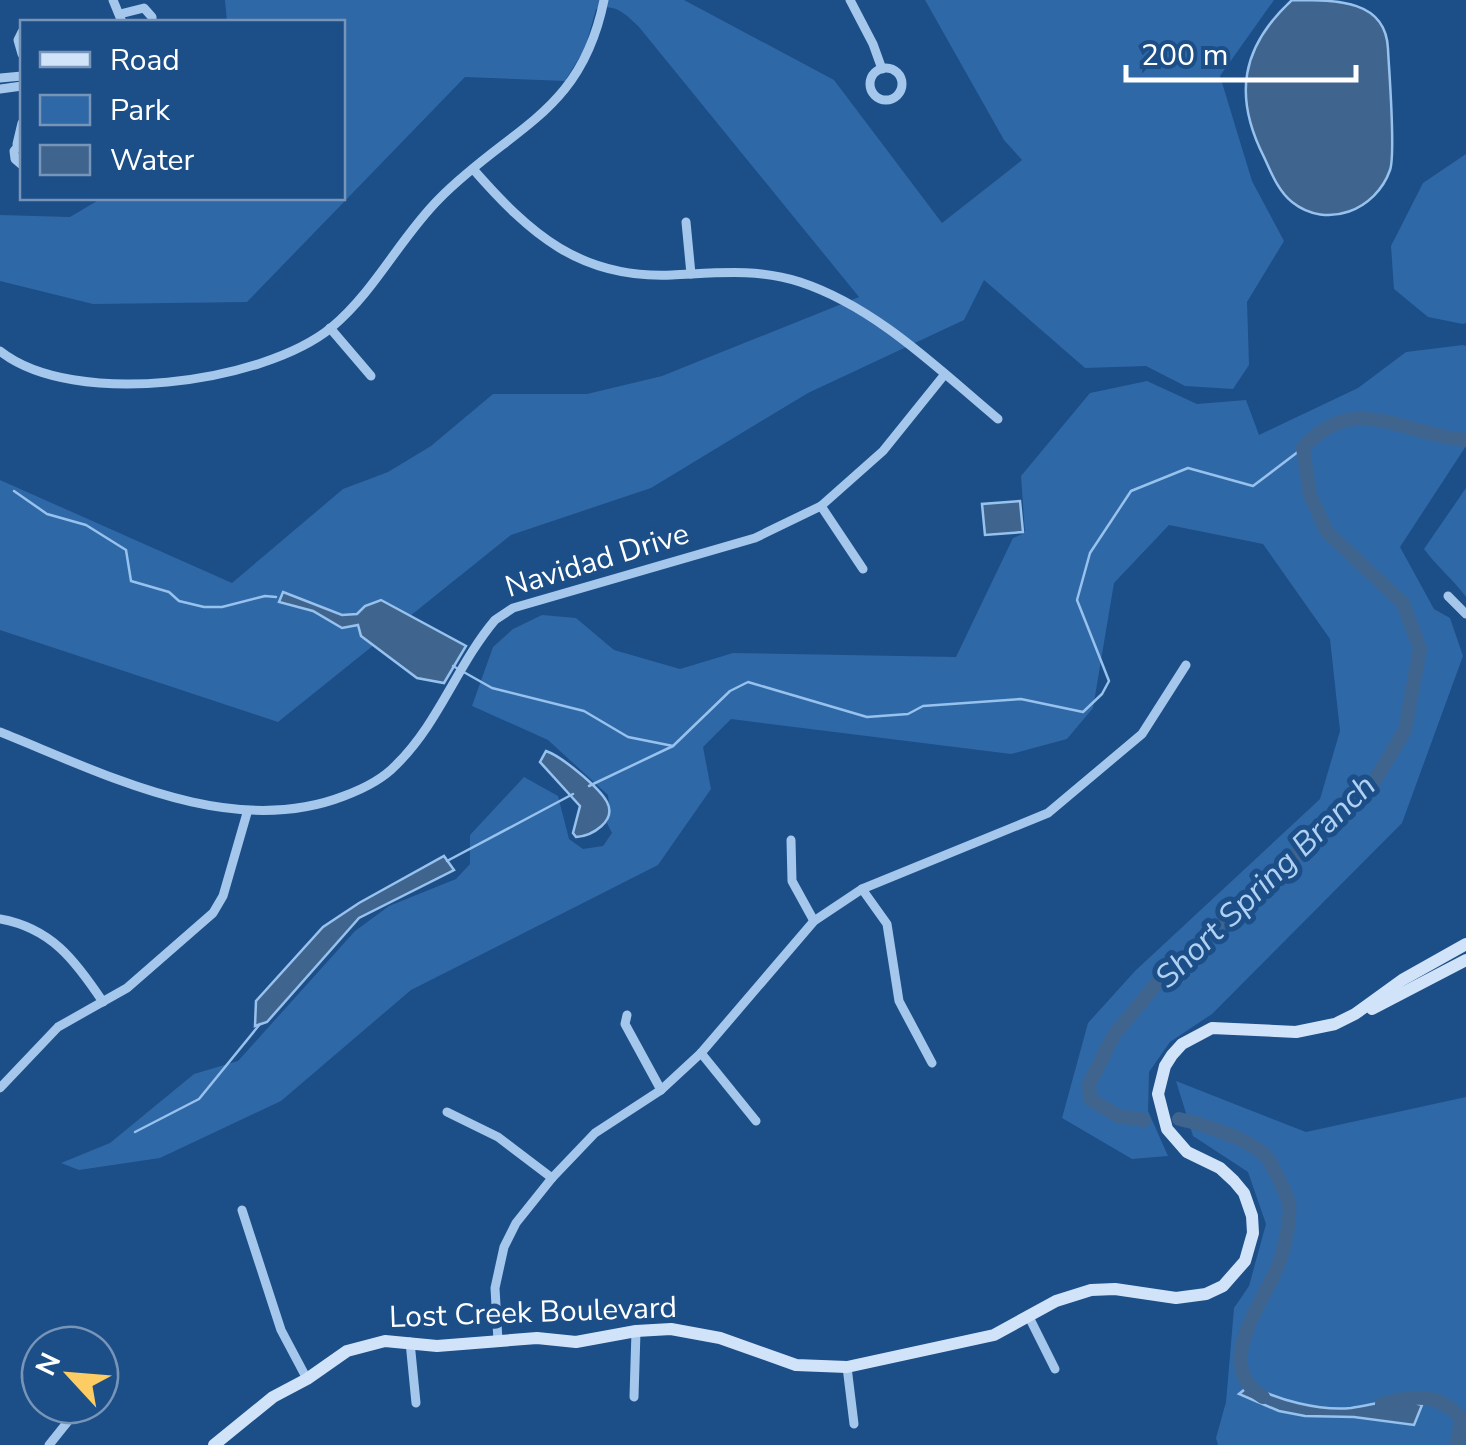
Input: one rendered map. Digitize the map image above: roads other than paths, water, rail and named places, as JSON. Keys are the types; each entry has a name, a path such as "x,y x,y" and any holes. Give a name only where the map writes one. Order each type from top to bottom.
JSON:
{"street":[{"path":"113,0 121,18 144,8 152,20"},
{"path":"0,350 17,362 76,380 112,384 183,380 247,368 330,328 362,296 424,216 474,169 551,108 590,48 604,0"},
{"path":"850,0 882,69"},
{"path":"474,169 526,226 576,258 635,274 750,271 819,290 906,342 998,419"},
{"path":"686,222 691,274"},
{"path":"330,328 370,376"},
{"name":"Navidad Drive","path":"0,732 120,781 247,812 301,810 359,790 396,765 436,715 495,620 513,608 755,538 821,506 884,452 945,374"},
{"path":"821,506 863,569"},
{"path":"1448,596 1466,614"},
{"path":"498,1340 494,1288 504,1247 516,1223 595,1133 662,1090 701,1053 814,920 862,889 1048,813 1142,734 1186,665"},
{"path":"0,1088 58,1027 127,988 213,913 223,896 247,812"},
{"path":"791,840 792,881 814,920"},
{"path":"862,889 886,924 899,1001 932,1062"},
{"path":"0,919 35,928 48,936 80,968 102,1002"},
{"name":"Lost Creek Boulevard","path":"1355,1014 1402,980 1466,944"},
{"name":"Lost Creek Boulevard","path":"214,1445 257,1406 348,1351 385,1341 464,1346 537,1338 576,1342 636,1330 700,1333 796,1365 847,1367 994,1334 1056,1301 1091,1290 1194,1298 1224,1286 1236,1274 1245,1261 1253,1232 1249,1204 1234,1181 1220,1168 1187,1152 1168,1129 1158,1094 1166,1066 1182,1044 1212,1028 1227,1026 1296,1032 1335,1024 1401,997 1466,960"},
{"path":"627,1015 625,1024 662,1090"},
{"path":"701,1053 756,1121"},
{"path":"447,1112 498,1137 552,1178"},
{"path":"242,1210 281,1330 307,1379"},
{"path":"1029,1316 1055,1369"},
{"path":"634,1397 636,1330"},
{"path":"410,1342 416,1403"},
{"path":"847,1367 854,1424"},
{"path":"50,1445 66,1425"}],"water":[{"path":"1292,0 1356,6 1379,21 1385,33 1392,112 1390,170 1374,196 1349,212 1320,214 1287,198 1269,169 1248,113 1247,73 1253,54 1275,18"},
{"path":"1020,501 1023,532 985,535 982,504"},
{"path":"283,592 342,615 357,614 381,600 466,646 444,683 417,678 361,636 358,625 342,628 313,611 279,602"},
{"path":"546,751 579,773 607,802 606,821 589,834 576,837 573,833 580,806 540,762"},
{"path":"444,856 454,870 359,918 267,1022 255,1026 256,1001 323,927"},
{"path":"1250,1385 1285,1400 1326,1408 1394,1401 1422,1405 1414,1425 1354,1417 1305,1416 1279,1411 1239,1394"}],"waterway":[{"name":"Short Spring Branch","path":"1144,1120 1118,1116 1090,1099 1089,1084 1114,1035 1157,983 1371,787 1405,730 1420,649 1403,603 1327,532 1310,495 1303,448 1322,431 1361,419 1466,440"},
{"path":"589,786 673,746 730,691 748,682 867,717 908,714 923,706 1021,699 1083,712 1109,681 1077,600 1090,553 1131,491 1188,468 1253,486 1303,448"},
{"path":"14,491 47,514 86,525 126,550 131,581 169,592 179,601 222,607 276,597"},
{"path":"453,666 492,688 584,711 628,737 673,746"},
{"path":"447,861 573,794"},
{"path":"135,1132 199,1099 260,1024"},
{"name":"Short Spring Branch","path":"1179,1119 1224,1132 1257,1149 1267,1158 1288,1200 1281,1258 1255,1311 1242,1349 1241,1367 1248,1383 1263,1397"},
{"name":"Short Spring Branch","path":"1382,1404 1415,1398 1444,1404 1461,1419 1457,1445"}]}
